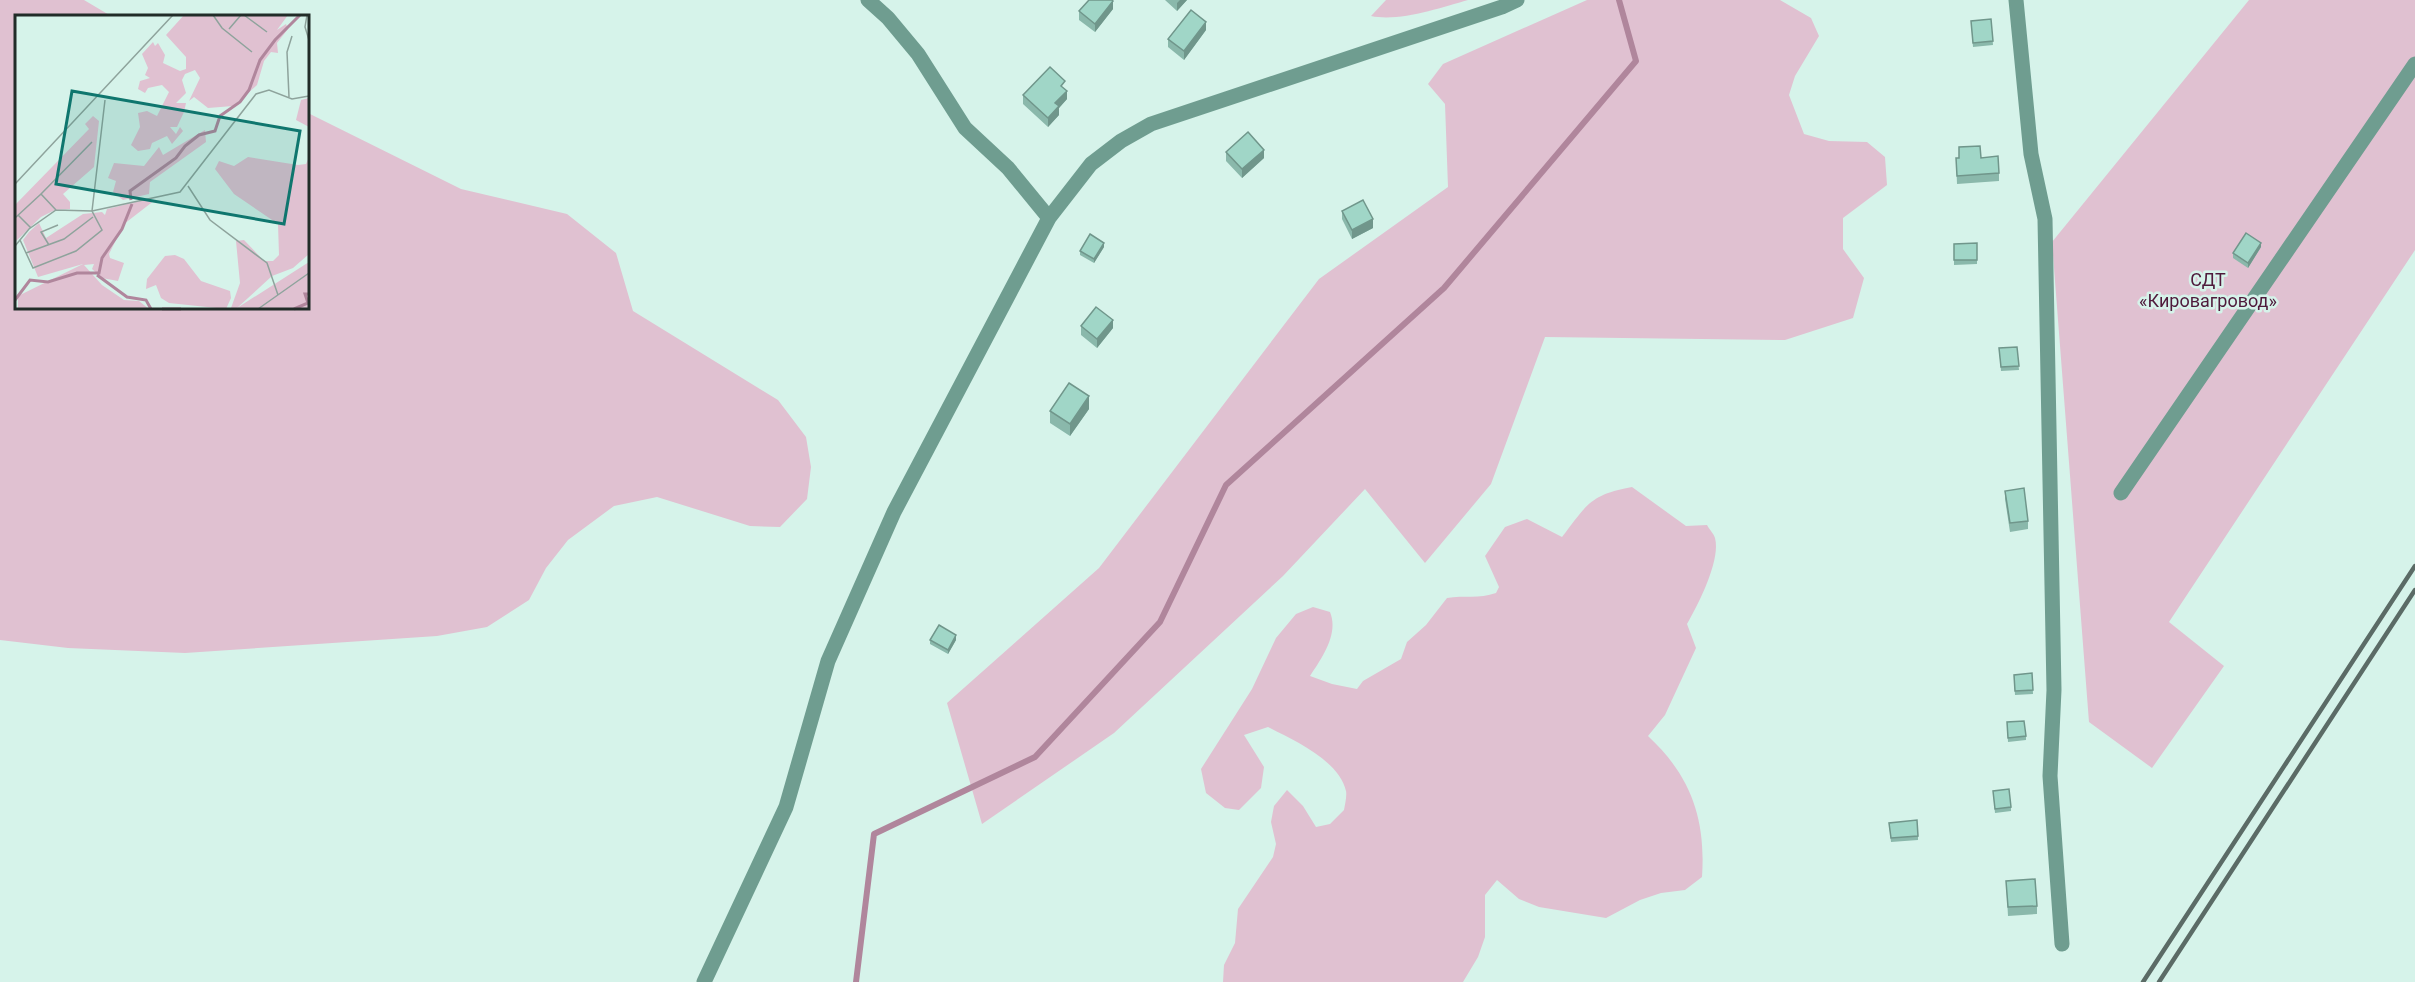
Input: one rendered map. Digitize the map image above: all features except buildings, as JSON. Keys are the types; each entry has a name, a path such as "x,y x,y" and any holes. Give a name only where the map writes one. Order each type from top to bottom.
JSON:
{"street":[{"path":"868,0 888,18 918,54 965,128 1008,168 1049,218"},
{"path":"704,982 786,807 828,661 894,512 1049,218 1091,164 1121,141 1151,124 1502,7 1517,0"},
{"path":"2016,0 2031,154 2045,219 2054,690 2050,776 2062,944"},
{"path":"2121,493 2415,64"}],"green space":[{"path":"0,0 84,0 109,15 15,15 15,309 309,309 309,113 461,189 567,214 616,253 633,311 778,400 806,437 811,467 807,499 780,527 750,526 657,497 614,506 568,540 546,568 529,600 487,627 437,636 185,653 68,648 0,640"},
{"path":"1386,0 1468,0 1407,16 1371,16"},
{"path":"1587,0 1780,0 1811,18 1819,36 1795,76 1789,95 1804,134 1829,141 1867,142 1885,157 1887,185 1843,218 1843,249 1864,278 1853,318 1785,340 1545,337 1491,484 1425,563 1365,489 1283,576 1114,733 982,824 947,703 1099,568 1319,279 1448,187 1445,104 1428,84 1443,64"},
{"name":"СДТ «Кировагровод»","path":"2249,0 2415,0 2415,250 2169,622 2224,666 2152,768 2089,722 2052,242"},
{"path":"1632,487 1686,526 1707,525 1715,538 1715,558 1712,570 1687,624 1696,648 1665,715 1648,736 1675,767 1693,800 1701,836 1702,877 1685,890 1661,893 1640,900 1606,918 1539,907 1519,899 1497,880 1485,895 1485,937 1478,957 1463,982 1223,982 1224,965 1235,943 1238,909 1273,857 1276,844 1271,822 1274,806 1287,790 1303,806 1316,827 1330,824 1344,810 1346,800 1342,780 1325,761 1314,752 1268,727 1244,735 1264,767 1261,788 1239,810 1225,808 1206,793 1201,769 1252,689 1276,638 1296,614 1313,607 1330,612 1331,637 1324,654 1310,676 1332,684 1357,689 1363,681 1401,659 1407,642 1426,625 1447,598 1496,593 1499,587 1485,556 1505,527 1527,519 1562,537 1590,503 1606,494"}],"waterway":[{"path":"856,982 874,834 1035,757 1160,622 1226,485 1444,288 1636,61 1619,0"}],"railway":[{"path":"2143,982 2415,566"},
{"path":"2159,982 2415,590"}]}
